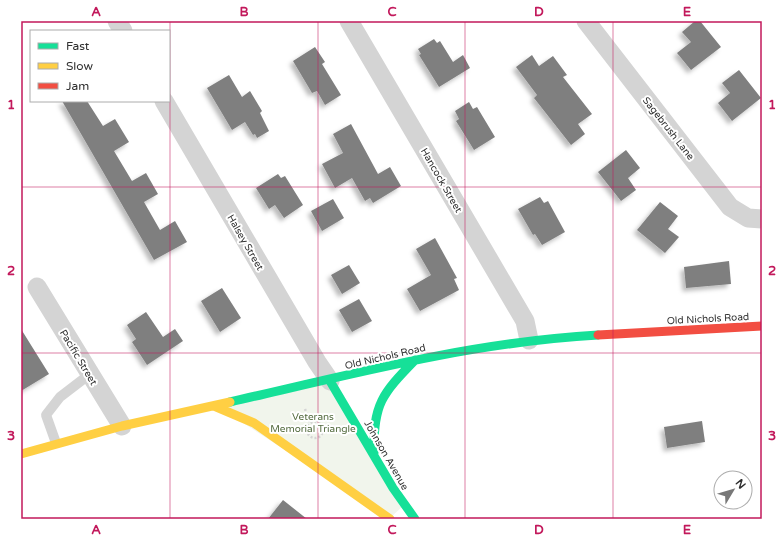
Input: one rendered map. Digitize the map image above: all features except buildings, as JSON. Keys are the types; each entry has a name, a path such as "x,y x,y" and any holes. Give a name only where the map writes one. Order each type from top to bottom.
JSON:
{"street":[{"path":"117,21 122,30"},
{"name":"Hancock Street","path":"349,21 525,321 529,340"},
{"name":"Sagebrush Lane","path":"586,21 730,207 748,218 762,219"},
{"name":"Halsey Street","path":"165,102 317,362 330,381"},
{"name":"Pacific Street","path":"37,287 122,426"},
{"name":"Old Nichols Road","path":"21,454 56,443 122,426 330,381 415,360 529,340 762,326"},
{"path":"374,456 374,425 381,401 393,384 415,360"},
{"name":"Johnson Avenue","path":"330,381 374,456 410,512"},
{"path":"214,406 254,423 390,519 410,512"}],"lane":[{"path":"56,443 46,415 60,397 90,374"}],"path":[{"path":"305,409 310,423"},
{"path":"318,422 322,426 322,434 319,438 313,439 307,434 306,428 310,423 318,422"}],"green space":[{"name":"Veterans Memorial Triangle","path":"329,382 403,506 390,518 217,406"}],"traffic: fast":[{"path":"230,402 367,370 459,352 505,344 598,335"},
{"path":"374,453 375,423 382,401 387,391 415,360"},
{"path":"330,381 393,488 415,519"}],"traffic: slow":[{"path":"21,454 122,426 230,402"},
{"path":"214,406 254,423 390,519"}],"traffic: jam":[{"path":"598,335 762,326"}]}
